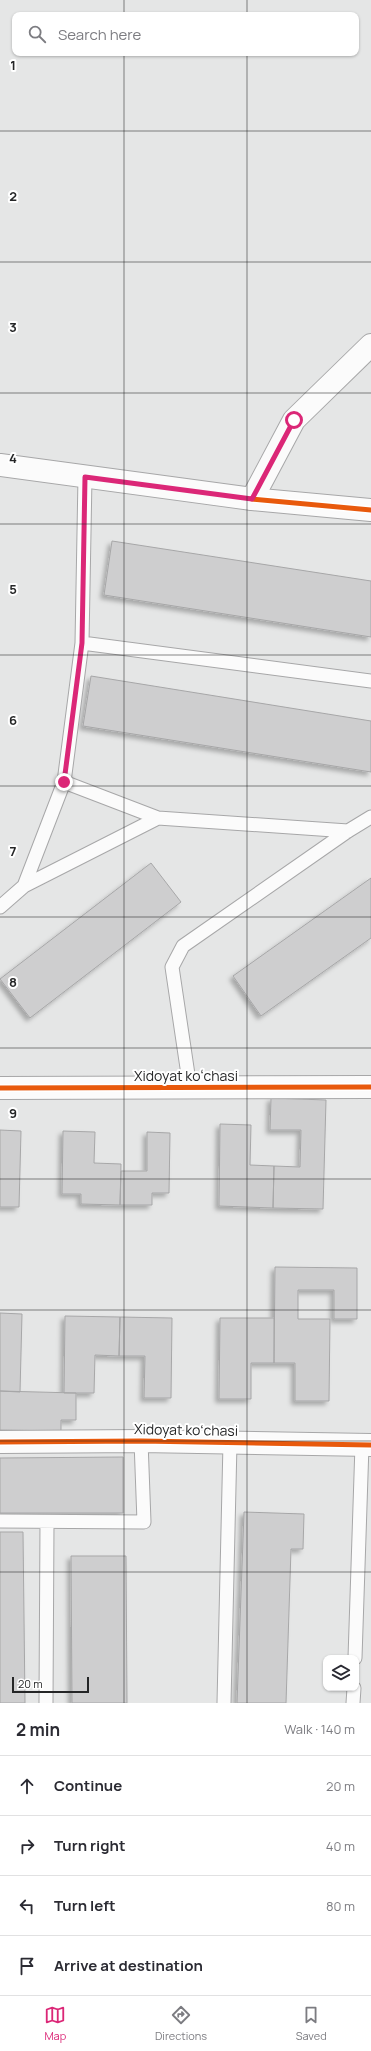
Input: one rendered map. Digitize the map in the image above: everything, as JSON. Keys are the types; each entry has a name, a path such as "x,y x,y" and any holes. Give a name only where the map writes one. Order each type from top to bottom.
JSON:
{"street":[{"path":"252,499 294,420 371,345"},
{"path":"0,465 252,499 371,510"},
{"name":"Xidoyat koʻchasi","path":"0,1088 371,1088"},
{"name":"Xidoyat koʻchasi","path":"0,1442 141,1441 366,1445"}],"lane":[{"path":"24,886 64,782 82,643 85,477"},
{"path":"82,643 371,680"},
{"path":"64,782 158,818 348,830"},
{"path":"190,1088 172,967 184,946 348,830 371,817"},
{"path":"0,907 24,886 158,818"},
{"path":"0,1521 144,1522 141,1441"},
{"path":"224,1703 230,1443"},
{"path":"355,1655 366,1445"},
{"path":"46,1703 47,1522"},
{"path":"353,1703 354,1691"}],"building":[{"path":"112,541 371,581 371,637 104,595"},
{"path":"91,676 371,721 371,772 83,726"},
{"path":"151,863 181,902 30,1018 0,979"},
{"path":"371,878 371,938 261,1016 233,976"},
{"path":"271,1098 326,1100 323,1209 273,1208 274,1166 300,1167 301,1130 270,1130"},
{"path":"220,1124 251,1125 250,1165 274,1166 273,1208 219,1206"},
{"path":"0,1130 21,1131 19,1207 0,1207"},
{"path":"63,1131 95,1132 94,1163 121,1164 120,1205 81,1204 81,1194 62,1194"},
{"path":"147,1132 170,1133 169,1193 152,1193 152,1205 120,1205 121,1171 147,1171"},
{"path":"275,1267 357,1268 357,1319 334,1319 334,1290 298,1290 298,1319 330,1319 329,1401 295,1401 295,1363 274,1363"},
{"path":"0,1313 22,1314 20,1392 0,1391"},
{"path":"65,1316 120,1317 119,1356 95,1355 94,1393 64,1393"},
{"path":"120,1317 172,1318 171,1398 144,1398 145,1356 119,1356"},
{"path":"220,1318 274,1318 274,1363 251,1363 251,1399 219,1399"},
{"path":"0,1391 76,1393 76,1420 61,1420 61,1431 0,1430"},
{"path":"123,1457 123,1513 0,1513 0,1458"},
{"path":"244,1512 304,1514 303,1549 291,1549 286,1703 237,1703"},
{"path":"0,1532 23,1532 25,1703 0,1703"},
{"path":"71,1556 126,1556 127,1703 72,1703"}],"cycle path":[{"path":"252,499 371,510"},
{"path":"0,1088 371,1087"},
{"path":"0,1442 141,1441 371,1445"}],"route":[{"path":"64,782 82,643 85,477 252,499 294,420"}]}
